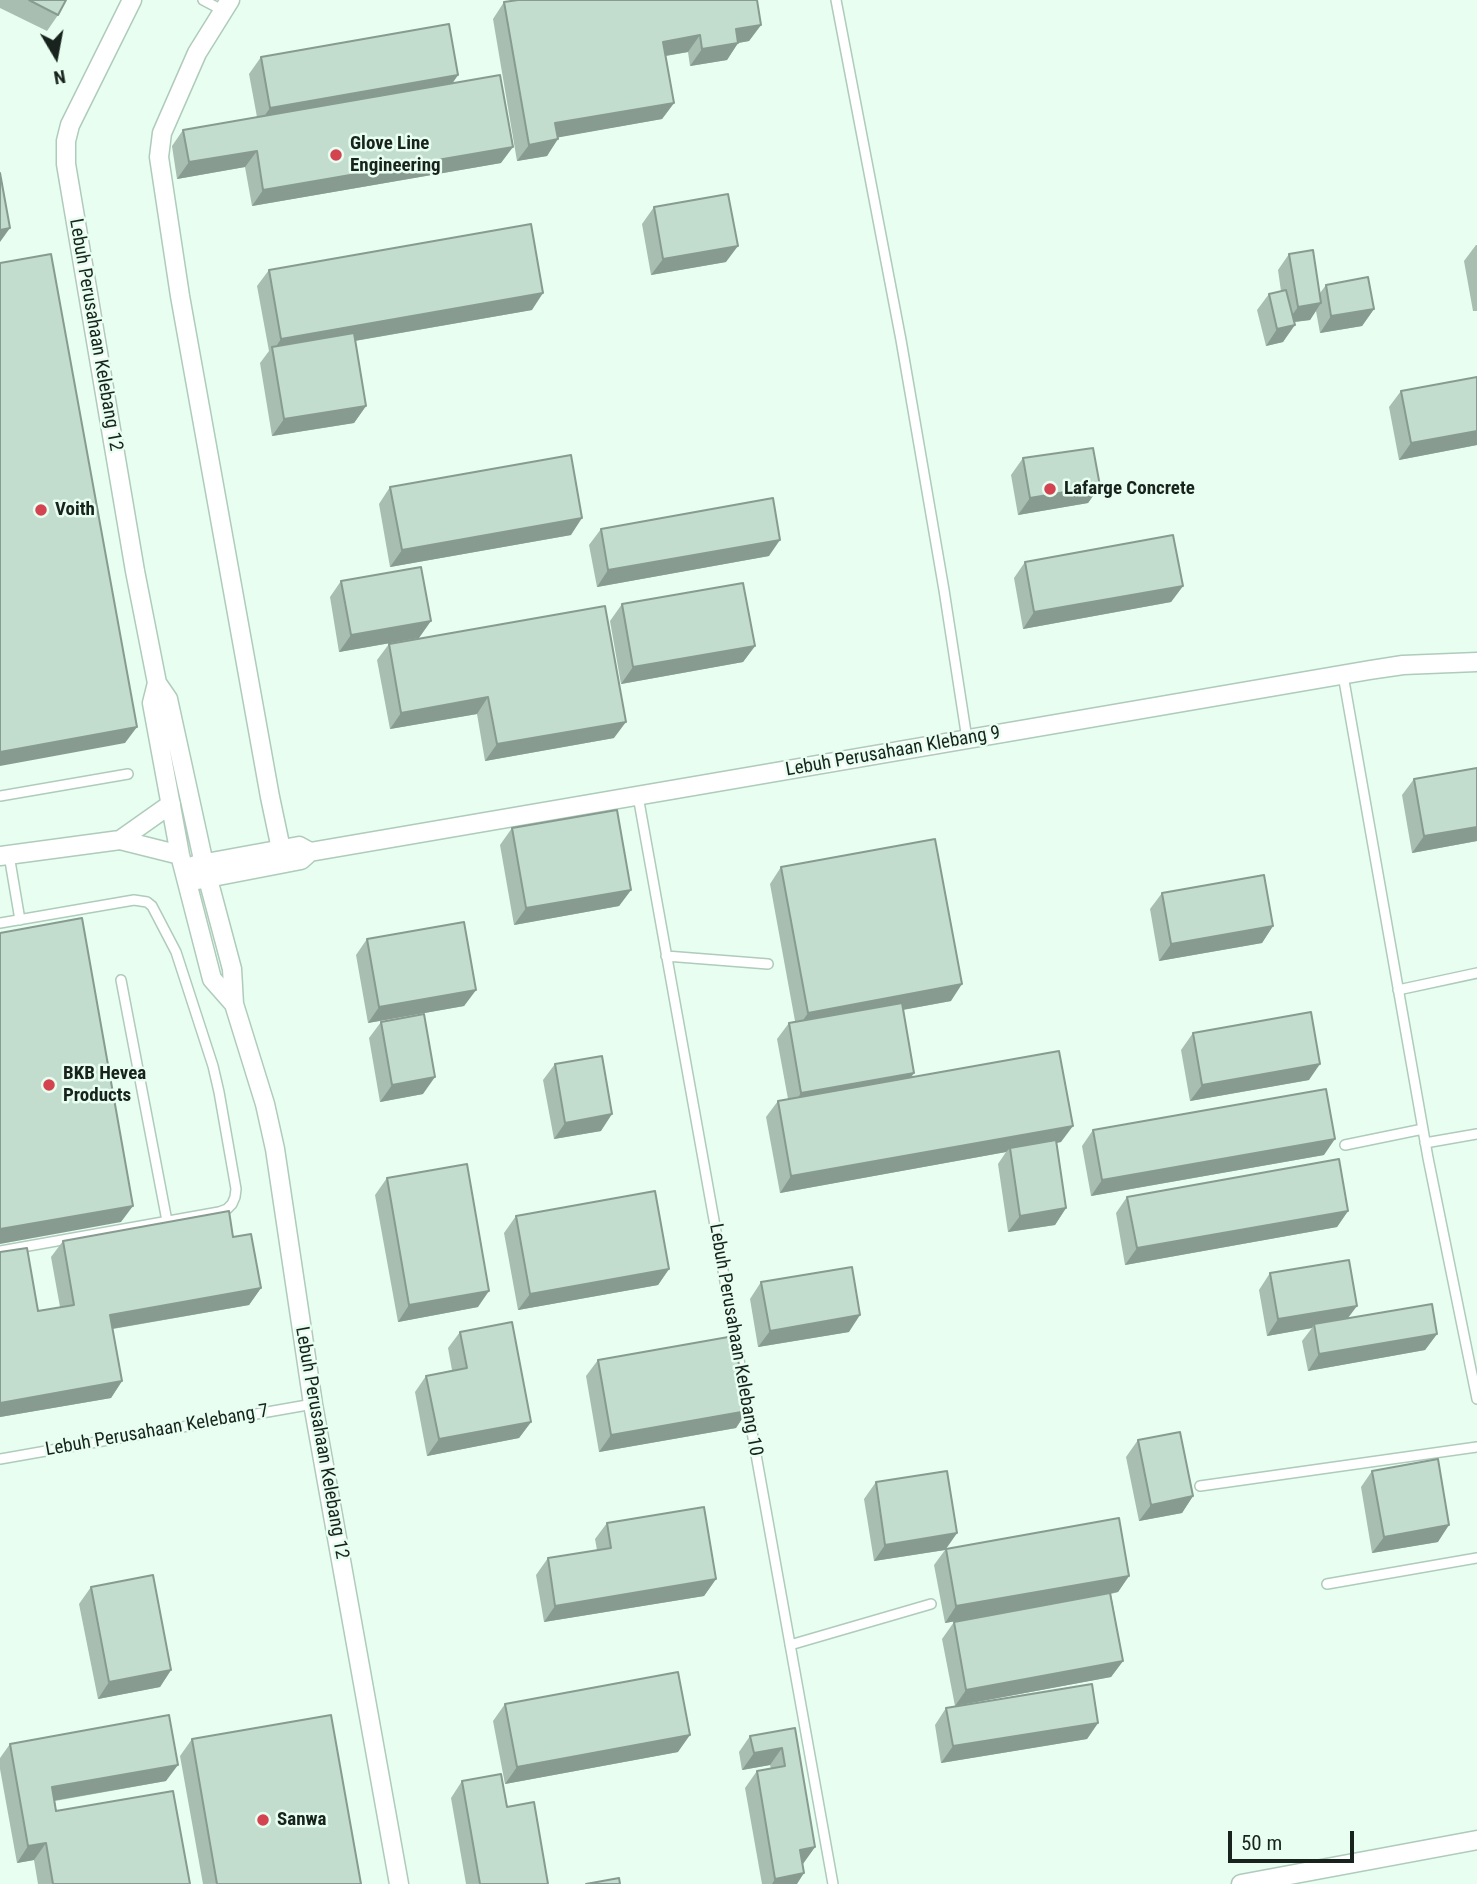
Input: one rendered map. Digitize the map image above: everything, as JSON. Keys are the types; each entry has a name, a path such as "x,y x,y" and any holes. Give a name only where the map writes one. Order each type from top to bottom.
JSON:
{"street":[{"name":"Lebuh Perusahaan Kelebang 12","path":"132,0 70,125 66,153 89,302 157,683 168,699 206,871 232,969 234,1004 265,1104 275,1149 313,1404 399,1884"},
{"path":"227,6 197,52 162,132 159,157 180,296 281,849"},
{"name":"Lebuh Perusahaan Klebang 9","path":"183,868 206,871 301,860 310,852 1343,675 1403,665 1477,662"},
{"name":"Lebuh Perusahaan Kelebang 12","path":"157,683 152,703 183,868 212,979 234,1004"},
{"path":"4,856 120,841 171,804"},
{"path":"120,841 183,868"},
{"name":"Lebuh Perusahaan Klebang 9","path":"206,871 281,849 299,846 310,852"},
{"path":"1241,1884 1477,1840"}],"lane":[{"path":"203,0 227,6"},
{"path":"836,0 901,340 967,740"},
{"path":"1343,675 1425,1143 1473,1355 1477,1399"},
{"path":"0,796 128,774"},
{"name":"Lebuh Perusahaan Kelebang 10","path":"638,796 833,1884"},
{"path":"4,856 20,920"},
{"path":"0,923 141,900 152,906 176,952 219,1092 236,1189 232,1204 219,1212 0,1251"},
{"path":"666,956 768,964"},
{"path":"1398,990 1477,974"},
{"path":"121,980 167,1222"},
{"path":"1345,1145 1423,1129"},
{"path":"1425,1143 1477,1134"},
{"name":"Lebuh Perusahaan Kelebang 7","path":"0,1459 313,1404"},
{"path":"1200,1486 1477,1447"},
{"path":"1327,1584 1477,1558"},
{"path":"790,1645 931,1604"}],"building":[{"path":"29,0 66,0 58,15"},
{"path":"757,0 761,25 736,29 738,43 702,49 700,35 663,42 674,103 555,123 558,139 529,145 504,2"},
{"path":"449,24 458,75 270,108 261,57"},
{"name":"Glove Line Engineering","path":"500,75 513,147 263,190 257,151 189,162 183,130"},
{"path":"0,173 10,228 0,230"},
{"path":"728,194 738,246 663,259 654,207"},
{"path":"531,224 543,293 281,339 269,270"},
{"path":"1313,250 1321,303 1298,307 1289,254"},
{"name":"Voith","path":"51,254 137,727 0,752 0,263"},
{"path":"1368,277 1374,309 1331,316 1326,285"},
{"path":"1286,290 1295,325 1277,329 1269,294"},
{"path":"354,333 366,406 284,419 272,347"},
{"path":"1477,377 1477,431 1411,443 1401,391"},
{"path":"1093,448 1100,486 1030,498 1023,458"},
{"path":"571,455 582,518 402,550 390,487"},
{"path":"773,498 780,540 608,570 601,529"},
{"path":"1173,535 1183,586 1034,612 1025,562"},
{"path":"421,567 431,621 351,635 341,581"},
{"path":"743,583 755,646 633,667 622,604"},
{"path":"605,606 626,722 497,744 488,697 401,713 389,644"},
{"path":"1477,768 1477,827 1424,836 1414,779"},
{"path":"617,810 631,890 526,908 512,828"},
{"path":"935,839 962,984 808,1013 781,867"},
{"path":"1264,875 1273,926 1171,944 1162,893"},
{"name":"BKB Hevea Products","path":"82,918 133,1206 0,1229 0,933"},
{"path":"464,922 476,990 379,1007 367,939"},
{"path":"902,1003 914,1073 801,1093 789,1023"},
{"path":"1311,1012 1320,1064 1202,1085 1193,1033"},
{"path":"424,1014 435,1077 392,1085 381,1022"},
{"path":"1059,1051 1073,1126 791,1176 778,1101"},
{"path":"602,1056 612,1114 565,1123 555,1064"},
{"path":"1326,1089 1335,1139 1102,1180 1093,1130"},
{"path":"1056,1140 1066,1208 1020,1216 1010,1148"},
{"path":"1339,1159 1348,1211 1137,1248 1127,1197"},
{"path":"467,1164 489,1291 409,1305 387,1178"},
{"path":"655,1191 669,1269 530,1294 516,1216"},
{"path":"229,1211 233,1237 251,1234 261,1288 110,1315 122,1381 0,1403 0,1252 27,1248 38,1311 74,1305 63,1241"},
{"path":"1349,1260 1357,1306 1278,1319 1270,1273"},
{"path":"852,1267 860,1315 770,1331 761,1282"},
{"path":"1432,1304 1437,1334 1319,1354 1314,1324"},
{"path":"512,1322 531,1422 439,1439 426,1376 467,1368 460,1332"},
{"path":"734,1336 747,1411 611,1435 598,1360"},
{"path":"1180,1432 1193,1496 1151,1505 1138,1440"},
{"path":"1438,1459 1449,1525 1384,1537 1372,1471"},
{"path":"947,1471 957,1533 885,1545 876,1482"},
{"path":"704,1507 716,1579 555,1606 548,1558 611,1548 607,1523"},
{"path":"1119,1518 1129,1576 956,1606 946,1549"},
{"path":"153,1575 171,1670 109,1682 91,1587"},
{"path":"1110,1593 1123,1661 966,1690 954,1622"},
{"path":"678,1672 690,1735 517,1767 505,1704"},
{"path":"1092,1684 1098,1723 953,1746 946,1708"},
{"path":"169,1715 178,1765 52,1787 56,1811 173,1791 190,1884 53,1884 46,1843 28,1846 10,1744"},
{"name":"Sanwa","path":"331,1715 361,1884 217,1884 192,1739"},
{"path":"795,1728 815,1847 800,1850 804,1873 775,1879 757,1771 785,1766 782,1748 754,1753 750,1736"},
{"path":"501,1774 507,1807 534,1802 548,1884 480,1884 462,1781"},
{"path":"619,1878 620,1884 586,1884"}],"place":[{"name":"Glove Line Engineering","path":"336,155"},
{"name":"Lafarge Concrete","path":"1050,489"},
{"name":"Voith","path":"41,510"},
{"name":"BKB Hevea Products","path":"49,1085"},
{"name":"Sanwa","path":"263,1820"}]}
